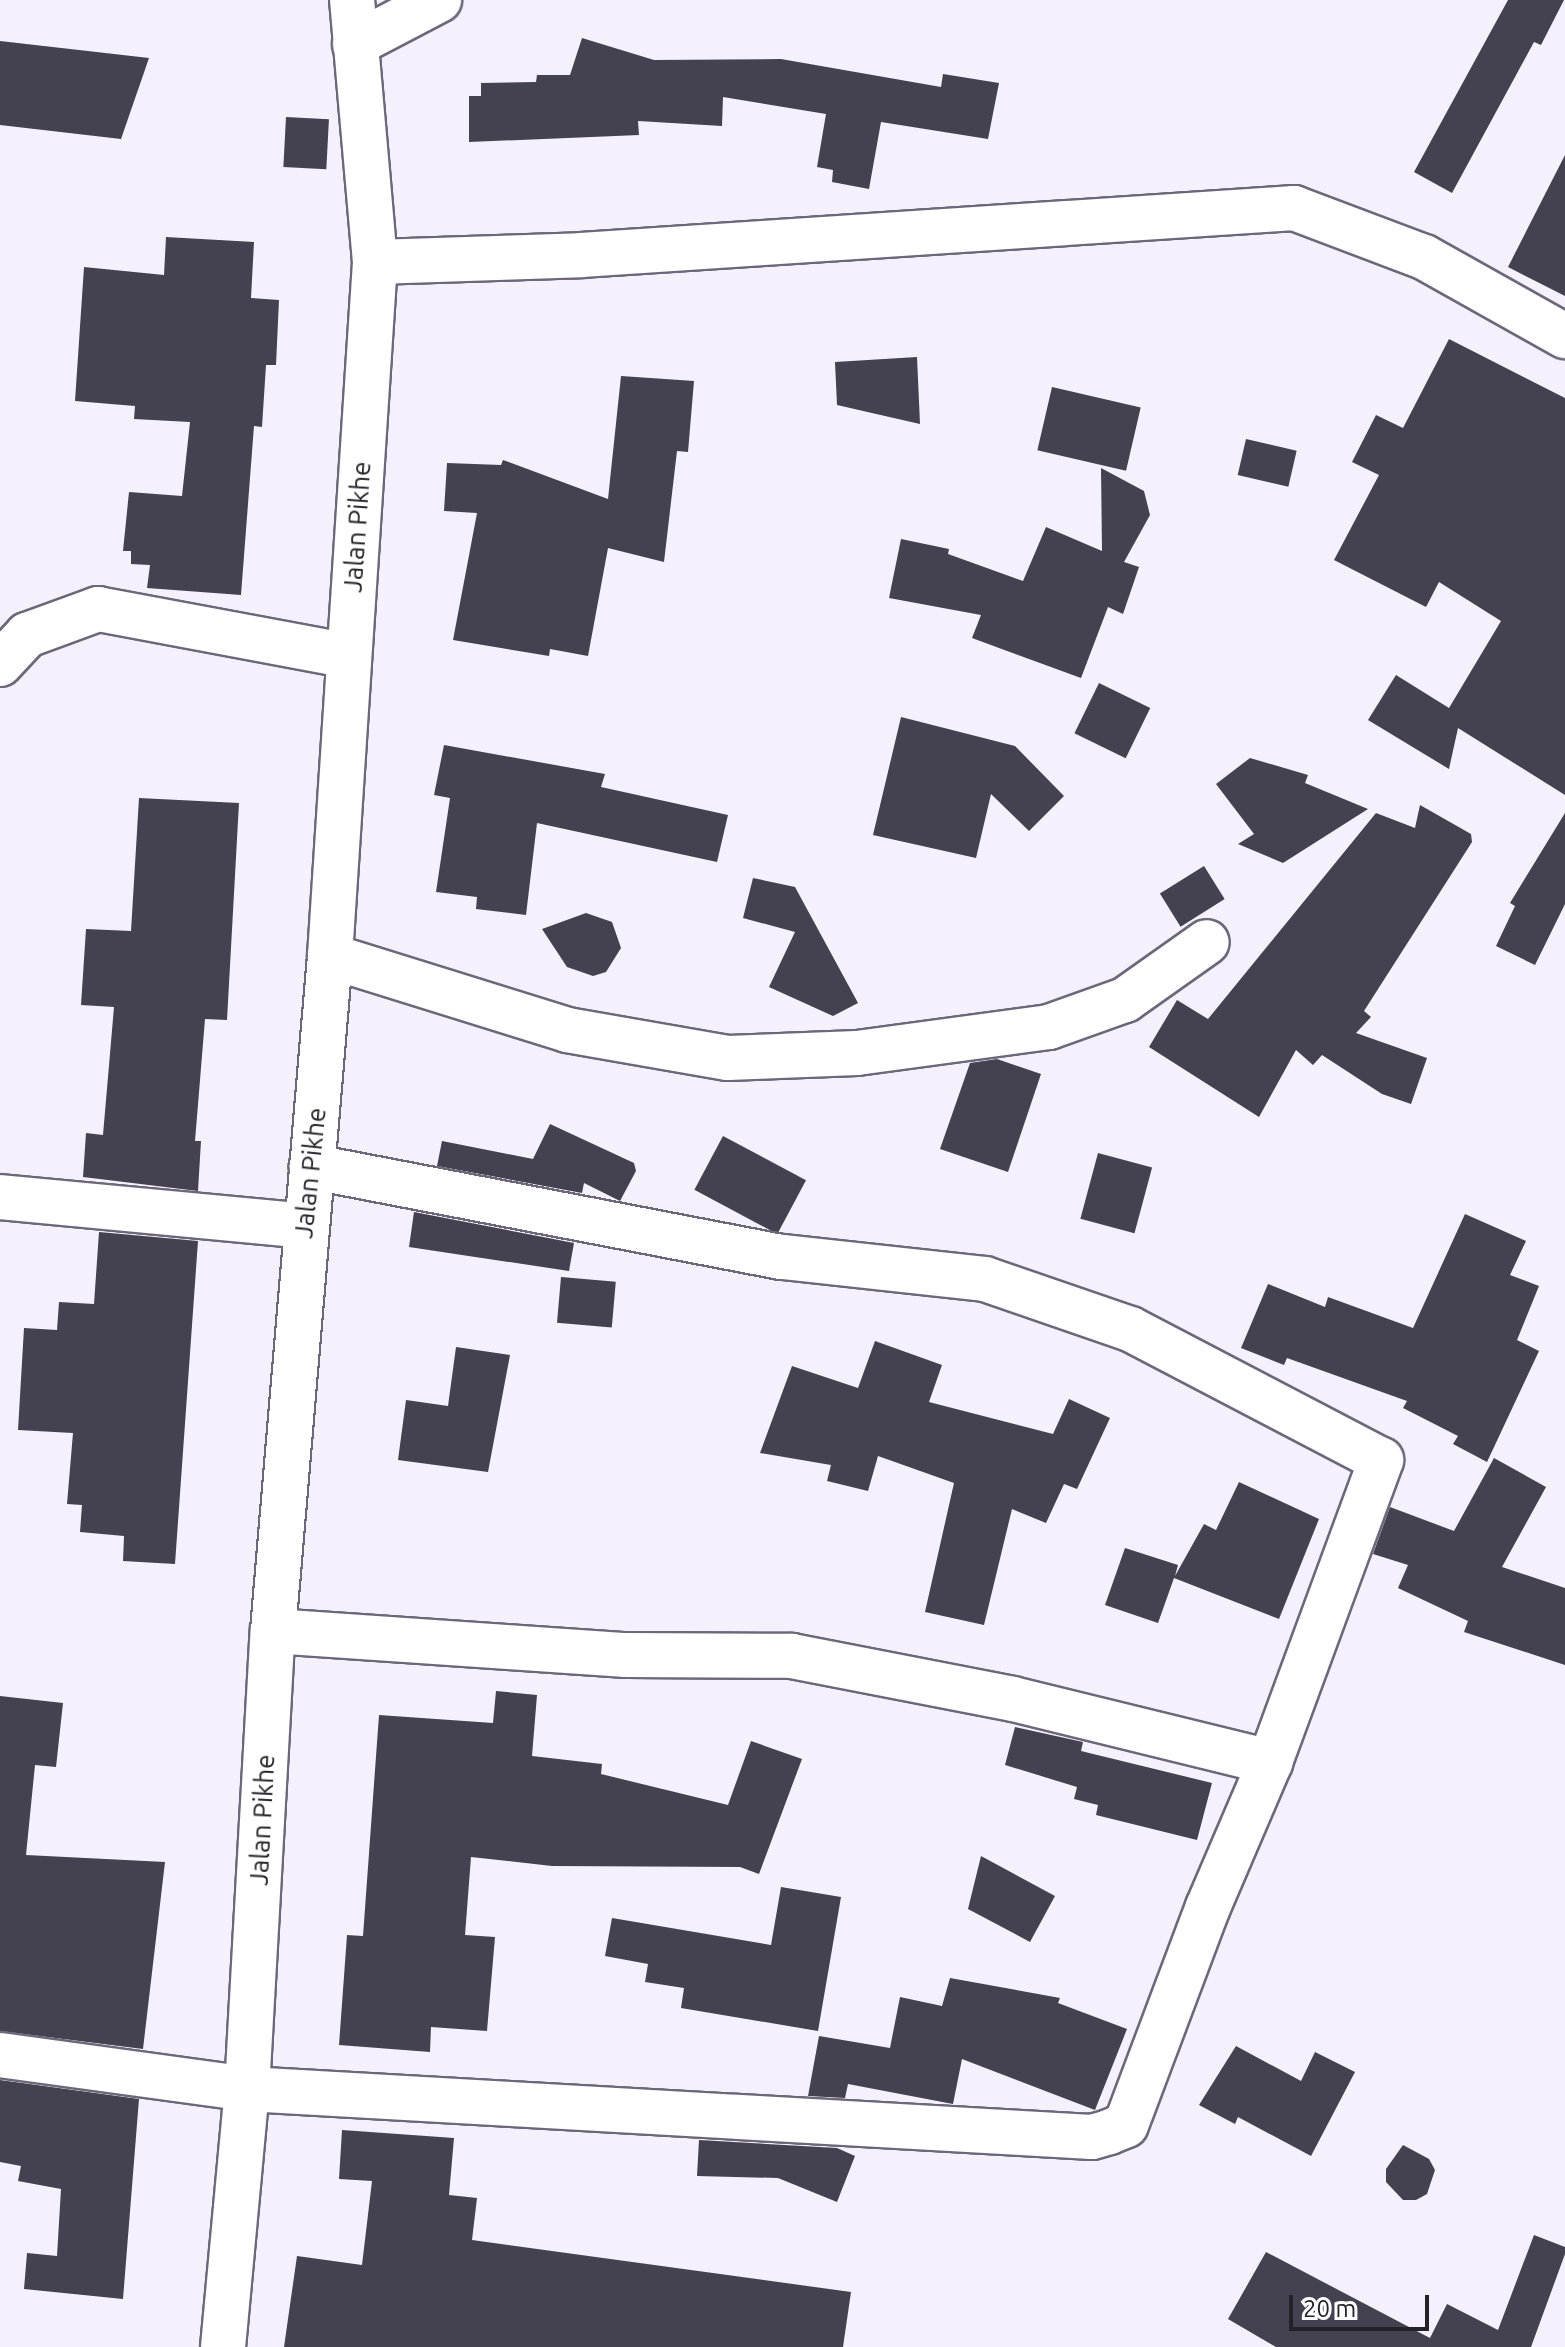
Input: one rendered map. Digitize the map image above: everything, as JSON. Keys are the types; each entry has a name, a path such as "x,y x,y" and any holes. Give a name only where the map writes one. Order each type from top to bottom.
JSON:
{"main road":[{"name":"Jalan Pikhe","path":"223,2347 247,2089 273,1631 304,1226 330,956 375,262 352,0"},
{"path":"355,44 439,0"},
{"path":"375,262 581,255 1294,208 1424,257 1565,336"},
{"path":"0,664 27,635 98,609 349,656"},
{"path":"330,956 567,1030 728,1058 857,1053 1049,1027 1125,1000 1207,942"},
{"path":"0,2055 247,2089 1092,2137 1126,2125 1208,1907 1270,1762 1381,1460 1130,1329 985,1279 781,1257 312,1167"},
{"path":"0,1197 304,1226"},
{"path":"273,1631 626,1655 792,1656 1013,1699 1270,1762"}],"building":[{"path":"1508,0 1564,0 1541,45 1534,42 1452,193 1414,172"},
{"path":"582,38 654,60 781,59 941,87 943,74 999,83 988,139 881,122 869,189 832,182 833,170 817,167 826,114 723,97 722,126 638,121 639,135 469,142 469,96 481,96 481,83 536,82 537,75 570,75"},
{"path":"0,41 149,58 121,139 0,125"},
{"path":"286,117 329,119 326,169 283,167"},
{"path":"1565,155 1565,296 1508,267"},
{"path":"166,237 254,242 251,298 279,300 276,365 266,365 262,427 254,426 241,595 147,588 150,565 131,564 131,551 123,551 129,492 182,496 190,422 134,419 135,406 75,401 84,267 164,275"},
{"path":"1449,339 1565,398 1565,795 1458,728 1449,769 1368,720 1396,675 1449,708 1501,621 1439,582 1426,607 1334,560 1379,475 1352,462 1376,415 1403,428"},
{"path":"917,357 920,424 837,405 835,362"},
{"path":"621,376 694,381 688,452 677,451 664,562 608,548 588,656 550,649 549,656 453,640 477,513 444,511 447,463 501,465 503,460 608,499"},
{"path":"1052,387 1141,407 1126,471 1037,450"},
{"path":"1246,439 1297,451 1288,487 1238,475"},
{"path":"1101,468 1144,491 1150,515 1124,562 1139,567 1123,614 1108,607 1081,678 972,638 981,615 889,598 901,539 949,549 948,554 1023,581 1046,527 1102,551"},
{"path":"1099,683 1150,708 1126,758 1074,733"},
{"path":"901,717 1015,746 1064,796 1029,831 991,794 976,858 873,835"},
{"path":"444,745 605,774 601,787 728,815 717,862 537,823 526,915 476,909 477,897 436,892 450,798 434,795"},
{"path":"1250,758 1308,775 1305,783 1368,809 1283,863 1238,844 1254,834 1216,784"},
{"path":"139,798 239,803 227,1020 205,1019 195,1141 201,1141 198,1191 83,1177 86,1133 103,1135 114,1007 81,1005 86,929 131,931"},
{"path":"1420,805 1471,834 1472,842 1364,1011 1371,1017 1356,1033 1427,1058 1411,1104 1382,1094 1322,1055 1313,1065 1296,1050 1259,1117 1149,1047 1177,1000 1208,1019 1376,813 1415,828"},
{"path":"1565,813 1565,904 1535,965 1496,946 1515,906 1510,903"},
{"path":"1204,866 1225,899 1181,927 1160,894"},
{"path":"753,878 795,887 858,1003 833,1016 769,987 795,932 743,918"},
{"path":"586,913 612,922 621,948 606,972 593,976 567,967 542,929"},
{"path":"997,1059 1041,1074 1008,1172 940,1149 970,1063"},
{"path":"550,1124 634,1163 636,1171 620,1201 584,1183 582,1193 437,1166 442,1141 533,1159"},
{"path":"723,1136 806,1180 777,1234 694,1190"},
{"path":"1098,1153 1152,1167 1134,1233 1080,1219"},
{"path":"414,1212 574,1243 569,1271 409,1247"},
{"path":"1465,1214 1526,1241 1510,1275 1539,1286 1517,1340 1539,1351 1487,1462 1453,1444 1458,1436 1403,1408 1407,1401 1287,1358 1284,1365 1241,1348 1268,1284 1325,1307 1328,1297 1413,1328"},
{"path":"99,1232 198,1241 175,1564 123,1561 124,1536 80,1532 82,1505 67,1504 73,1433 18,1430 24,1328 57,1330 59,1302 94,1304"},
{"path":"561,1277 616,1282 612,1328 557,1323"},
{"path":"875,1341 942,1365 929,1402 1053,1434 1069,1399 1110,1418 1077,1489 1064,1484 1046,1523 1012,1509 984,1625 925,1612 954,1483 878,1456 868,1491 827,1481 831,1465 760,1453 792,1366 858,1388"},
{"path":"456,1347 510,1355 488,1472 398,1460 406,1400 448,1406"},
{"path":"1494,1458 1546,1487 1502,1567 1565,1588 1565,1665 1464,1632 1468,1621 1398,1588 1408,1565 1373,1554 1390,1507 1454,1531"},
{"path":"1239,1482 1319,1519 1279,1619 1174,1578 1158,1623 1105,1605 1125,1548 1178,1565 1175,1576 1204,1524 1216,1530"},
{"path":"496,1691 537,1695 532,1756 602,1764 601,1774 728,1805 751,1741 802,1759 759,1874 740,1867 552,1866 471,1857 465,1935 495,1937 487,2031 431,2027 430,2052 339,2045 347,1935 363,1936 379,1715 493,1723"},
{"path":"0,1696 63,1703 56,1767 35,1765 26,1855 165,1862 143,2049 0,2031"},
{"path":"1015,1727 1083,1742 1081,1751 1212,1783 1197,1840 1096,1815 1098,1805 1074,1799 1077,1787 1005,1765"},
{"path":"981,1856 1055,1896 1030,1942 968,1909"},
{"path":"781,1887 841,1897 818,2031 681,2008 684,1988 645,1982 648,1964 605,1956 612,1918 771,1945"},
{"path":"950,1978 1060,1998 1058,2003 1127,2029 1095,2110 962,2059 953,2104 848,2084 845,2098 808,2096 819,2036 890,2048 900,1997 942,2006"},
{"path":"1236,2046 1301,2081 1315,2052 1355,2072 1311,2156 1238,2117 1235,2124 1199,2105"},
{"path":"0,2080 139,2099 123,2299 24,2289 27,2253 57,2256 61,2189 18,2181 21,2166 0,2162"},
{"path":"342,2130 454,2138 449,2195 477,2198 472,2240 851,2292 843,2347 284,2347 297,2256 362,2265 372,2181 339,2179"},
{"path":"699,2140 837,2148 855,2156 837,2202 778,2178 697,2176"},
{"path":"1403,2145 1429,2159 1435,2170 1427,2194 1416,2200 1403,2200 1386,2182 1386,2169"},
{"path":"1534,2235 1565,2247 1565,2254 1531,2347 1276,2347 1228,2319 1266,2252 1430,2338 1447,2304 1498,2330"}]}
